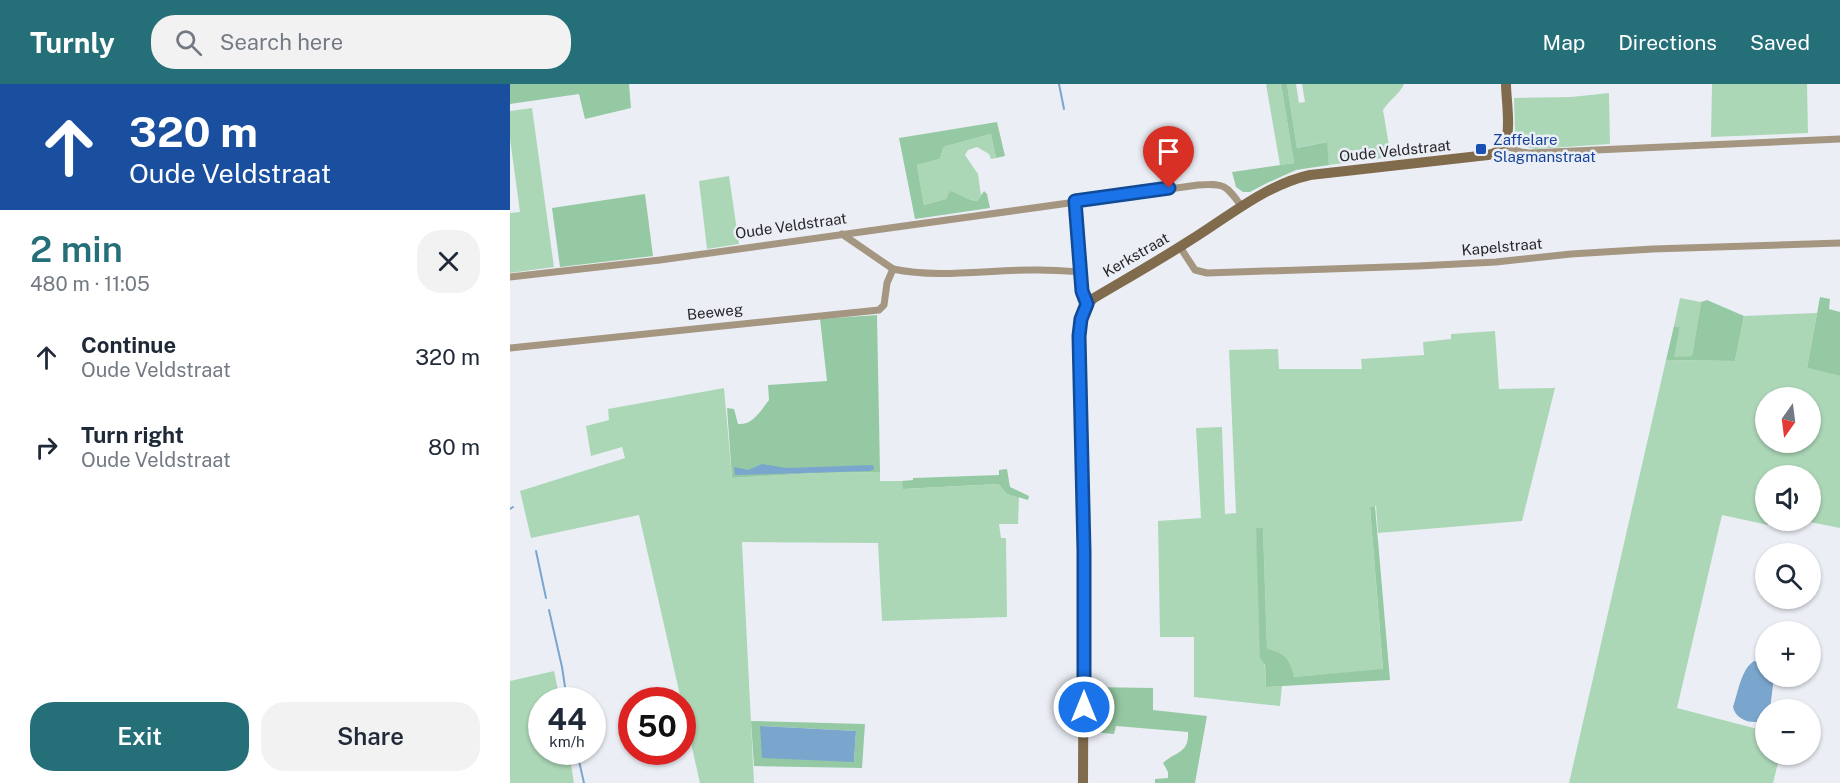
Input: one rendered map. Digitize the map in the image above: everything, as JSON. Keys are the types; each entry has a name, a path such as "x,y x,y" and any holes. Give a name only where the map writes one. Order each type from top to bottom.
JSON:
{"main road":[{"path":"1504,145 1507,135 1506,84"},
{"name":"Oude Veldstraat","path":"1242,207 1292,179 1488,155 1495,153 1504,145"},
{"name":"Kerkstraat","path":"1087,304 1242,207"},
{"path":"1083,783 1084,551 1079,336 1081,319 1087,304"}],"street":[{"path":"1504,145 1528,153 1840,139"},
{"name":"Oude Veldstraat","path":"510,278 660,260 1216,183 1229,190 1242,207"},
{"path":"1075,201 1082,291 1087,304"},
{"path":"842,234 892,269 905,272 1038,270 1081,272"},
{"name":"Kapelstraat","path":"1180,247 1195,270 1207,273 1451,264 1653,249 1840,243"},
{"name":"Beeweg","path":"510,348 879,310 885,305 887,283 892,269"}],"green space":[{"path":"510,84 629,84 631,108 585,119 579,94 510,104"},
{"path":"1266,84 1281,84 1294,163 1280,165"},
{"path":"1281,84 1287,84 1297,148 1327,142 1329,165 1296,170 1250,192 1243,192 1236,187 1232,172 1294,163"},
{"path":"1287,84 1296,84 1299,103 1305,102 1302,84 1404,84 1383,110 1391,157 1329,165 1326,142 1297,148"},
{"path":"1712,84 1807,84 1808,133 1711,137"},
{"path":"1609,93 1610,144 1535,149 1523,144 1515,134 1514,98 1571,97"},
{"path":"532,108 554,267 510,273 510,213 520,212 510,139 510,111"},
{"path":"997,122 1005,156 996,158 991,134 946,146 943,148 940,159 917,165 924,205 946,199 950,191 977,201 984,191 987,194 990,208 915,219 899,138"},
{"path":"991,134 996,158 991,159 989,154 977,147 968,150 965,155 978,174 981,195 977,201 950,192 946,199 924,205 917,165 940,159 943,148 946,146"},
{"path":"729,176 739,244 707,249 699,181"},
{"path":"645,194 653,256 560,267 552,208"},
{"path":"1820,297 1830,299 1829,309 1840,312 1840,376 1807,368"},
{"path":"1680,298 1701,302 1692,356 1673,358 1680,327 1674,326"},
{"path":"1707,300 1744,316 1735,361 1666,360 1674,326 1680,327 1674,357 1692,356 1701,302"},
{"path":"1817,313 1807,368 1840,376 1840,528 1821,524 1821,465 1755,465 1755,522 1722,515 1677,708 1755,728 1755,765 1778,765 1773,783 1569,783 1666,360 1735,361 1744,316"},
{"path":"877,315 880,472 732,478 727,408 734,409 738,424 743,424 756,416 769,400 768,385 827,381 820,319"},
{"path":"1495,331 1499,389 1555,388 1522,521 1378,533 1376,506 1370,507 1383,670 1294,677 1267,650 1263,528 1256,528 1266,687 1282,686 1280,706 1194,697 1194,637 1160,637 1158,521 1201,518 1196,428 1222,427 1225,514 1236,513 1229,350 1278,349 1279,369 1362,369 1361,359 1424,355 1423,342 1451,339 1451,334"},
{"path":"724,388 732,478 880,472 880,481 902,481 904,489 1000,484 1007,494 1019,497 1018,524 999,524 1001,538 1006,538 1007,617 882,621 878,543 742,542 754,783 700,783 696,765 696,687 678,687 639,515 531,538 520,491 625,458 622,447 591,456 586,426 609,420 608,409"},
{"path":"1007,469 1010,487 1029,496 1028,500 1007,494 999,484 903,489 902,481 913,480 913,478 999,475 999,470"},
{"path":"1375,506 1390,680 1266,687 1265,665 1260,658 1256,528 1263,528 1267,649 1286,658 1294,677 1383,669 1370,507"},
{"path":"554,671 557,687 528,687 528,765 571,765 574,783 510,783 510,681"},
{"path":"1093,687 1153,688 1153,710 1207,716 1195,783 1155,783 1155,779 1168,778 1168,772 1163,763 1184,748 1188,732 1116,726 1114,734 1093,732"},
{"path":"751,721 865,724 862,768 754,766","holes":["761,726 856,731 854,762"]}],"water":[{"path":"762,464 786,468 873,465 874,469 870,471 735,475 734,467 748,470"},
{"path":"1755,661 1755,687 1773,687 1771,699 1755,699 1755,722 1742,719 1733,707 1743,675"},
{"path":"760,726 856,731 854,762 762,758"}],"waterway":[{"path":"1059,84 1064,109"},
{"path":"536,551 546,598"},
{"path":"549,610 565,687"},
{"path":"580,765 584,783"}],"place":[{"name":"Zaffelare Slagmanstraat","path":"1481,149"}],"route":[{"path":"1084,707 1084,551 1079,326 1087,304 1082,291 1075,201 1169,188"}]}
